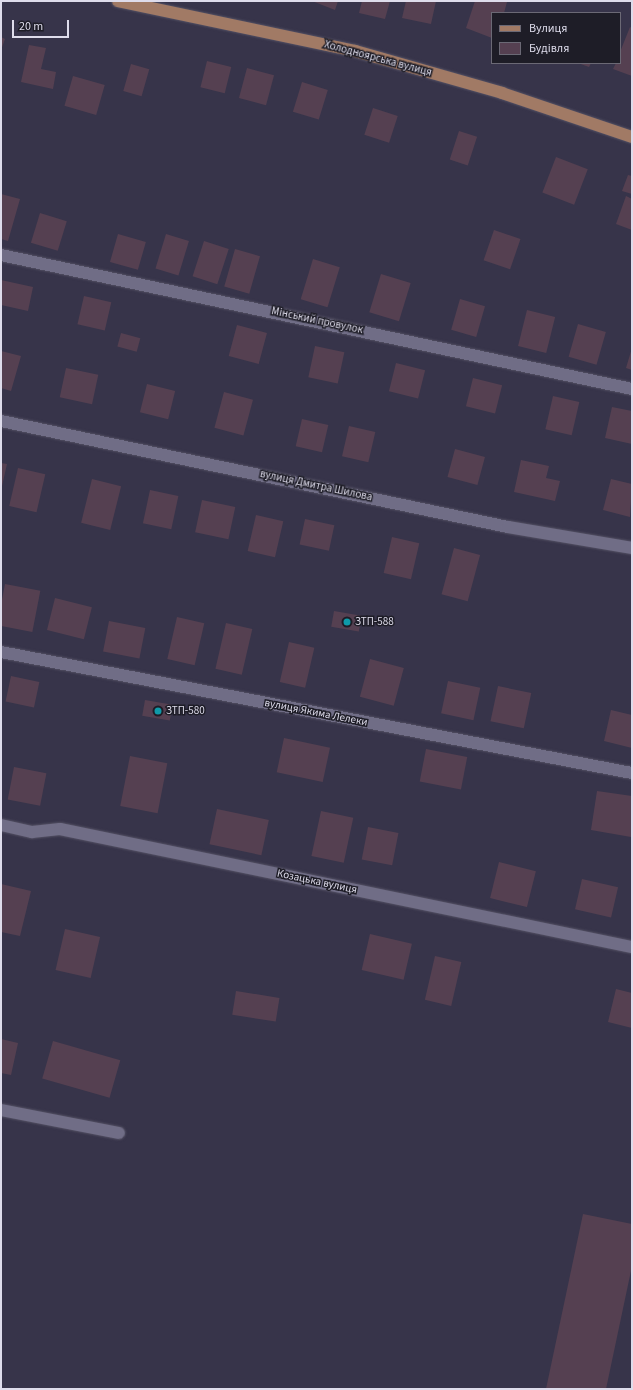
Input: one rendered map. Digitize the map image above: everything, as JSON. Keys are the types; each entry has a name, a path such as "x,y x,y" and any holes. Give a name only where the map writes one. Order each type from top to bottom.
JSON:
{"main road":[{"name":"Холодноярська вулиця","path":"118,1 355,52 502,93 632,137"}],"street":[{"name":"Мінський провулок","path":"1,255 632,389"},
{"name":"вулиця Дмитра Шилова","path":"1,421 508,527 632,548"},
{"name":"вулиця Якима Лелеки","path":"1,652 632,773"},
{"name":"Козацька вулиця","path":"1,825 32,832 60,829 632,947"},
{"path":"1,1110 118,1133"}],"building":[{"path":"312,1 338,1 335,10"},
{"path":"362,1 390,1 385,19 359,13"},
{"path":"406,1 436,1 431,24 402,18"},
{"path":"475,1 507,2 504,12 491,12 491,38 466,28"},
{"path":"630,27 632,28 632,76 613,69 616,64 621,64 621,50"},
{"path":"1,37 5,39 1,50"},
{"path":"29,45 46,48 41,69 56,72 53,89 21,82"},
{"path":"207,61 231,67 225,93 200,87"},
{"path":"131,64 149,69 142,96 123,91"},
{"path":"581,64 590,64 589,67"},
{"path":"247,68 274,75 266,105 239,98"},
{"path":"73,76 105,85 96,115 64,106"},
{"path":"302,82 328,90 319,120 293,112"},
{"path":"373,108 398,116 389,143 364,135"},
{"path":"459,131 477,137 468,165 450,160"},
{"path":"556,157 588,169 574,205 542,192"},
{"path":"628,175 632,176 632,194 622,191"},
{"path":"1,194 20,199 8,241 1,239"},
{"path":"626,196 632,199 632,230 616,224"},
{"path":"40,213 67,221 58,251 31,243"},
{"path":"494,230 520,239 510,269 484,260"},
{"path":"118,234 146,242 138,270 110,262"},
{"path":"166,234 189,241 178,275 155,268"},
{"path":"204,241 229,249 217,284 193,276"},
{"path":"235,249 260,256 249,294 224,286"},
{"path":"313,259 340,267 327,307 301,299"},
{"path":"381,274 411,283 399,321 369,312"},
{"path":"1,280 33,287 28,311 1,305"},
{"path":"84,296 111,302 105,331 77,324"},
{"path":"460,299 485,306 476,337 451,330"},
{"path":"527,310 555,317 546,353 518,346"},
{"path":"578,324 606,332 597,365 569,357"},
{"path":"237,325 267,333 259,364 229,356"},
{"path":"121,333 140,338 137,352 117,347"},
{"path":"315,346 344,352 338,384 308,377"},
{"path":"632,348 632,370 626,368"},
{"path":"1,351 21,356 11,391 1,388"},
{"path":"396,363 425,370 418,398 389,391"},
{"path":"66,368 98,375 92,404 60,397"},
{"path":"473,378 502,385 495,413 466,406"},
{"path":"147,384 175,391 168,419 140,412"},
{"path":"224,392 253,400 243,436 214,428"},
{"path":"553,396 579,402 572,435 545,429"},
{"path":"612,407 632,411 632,444 605,438"},
{"path":"302,419 328,425 322,452 296,446"},
{"path":"349,426 375,432 368,462 342,456"},
{"path":"455,449 485,457 477,485 447,477"},
{"path":"521,460 549,466 546,478 560,481 555,501 514,492"},
{"path":"1,463 7,464 2,486 1,486"},
{"path":"18,468 45,474 37,512 9,506"},
{"path":"92,479 121,486 110,530 81,523"},
{"path":"611,479 632,484 630,517 603,510"},
{"path":"150,490 178,496 171,529 143,523"},
{"path":"202,500 235,507 228,539 195,532"},
{"path":"256,515 283,521 275,557 248,551"},
{"path":"305,519 334,525 329,551 300,544"},
{"path":"392,537 419,543 411,579 384,573"},
{"path":"454,548 480,555 468,601 442,594"},
{"path":"5,584 40,591 32,632 1,626 1,605"},
{"path":"55,598 92,607 84,639 47,630"},
{"name":"ЗТП-588","path":"334,611 362,616 359,632 331,627"},
{"path":"177,617 204,623 195,665 167,659"},
{"path":"109,621 145,628 139,658 103,651"},
{"path":"226,623 252,629 242,675 215,669"},
{"path":"289,642 314,648 305,688 280,682"},
{"path":"370,659 404,668 394,706 360,697"},
{"path":"11,676 39,682 34,707 6,701"},
{"path":"448,681 480,688 473,720 441,713"},
{"path":"498,686 531,693 524,728 491,721"},
{"name":"ЗТП-580","path":"145,700 173,705 170,721 142,716"},
{"path":"611,710 632,715 632,748 604,741"},
{"path":"284,738 330,748 323,782 277,772"},
{"path":"426,749 467,757 461,789 420,781"},
{"path":"130,756 167,763 158,813 120,806"},
{"path":"14,767 46,773 40,806 8,799"},
{"path":"597,791 632,796 631,837 591,830"},
{"path":"217,809 269,820 261,855 210,844"},
{"path":"321,811 353,818 344,863 311,856"},
{"path":"368,827 398,833 392,865 362,859"},
{"path":"499,862 536,871 527,907 490,898"},
{"path":"582,879 618,887 611,918 575,909"},
{"path":"1,884 31,891 20,936 1,932"},
{"path":"65,929 100,937 91,978 56,970"},
{"path":"370,934 412,944 404,980 362,970"},
{"path":"435,956 461,962 451,1006 425,1000"},
{"path":"616,989 632,993 632,1028 608,1022"},
{"path":"236,991 279,998 276,1022 232,1015"},
{"path":"1,1039 18,1043 11,1075 1,1073"},
{"path":"53,1041 120,1060 110,1098 42,1078"},
{"path":"583,1214 632,1224 632,1266 606,1389 546,1389"}],"place":[{"name":"ЗТП-588","path":"347,622"},
{"name":"ЗТП-580","path":"158,711"}]}
